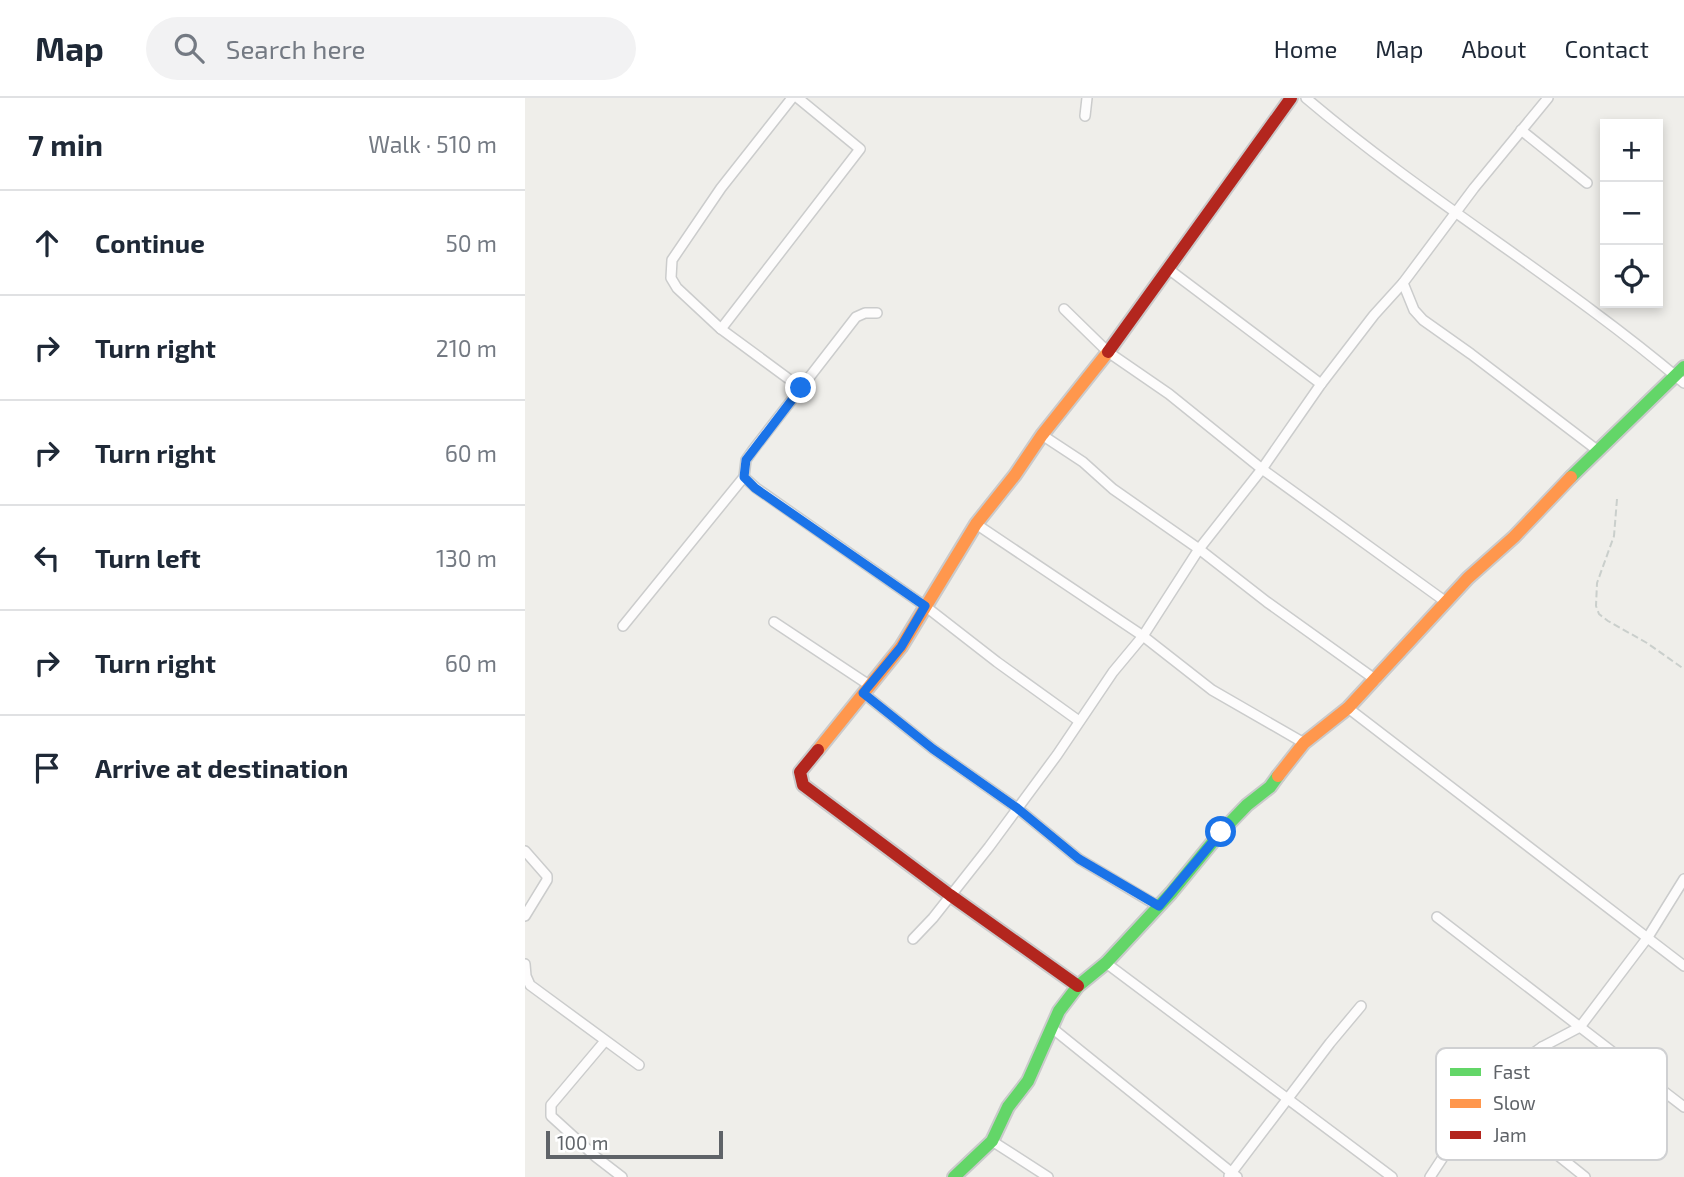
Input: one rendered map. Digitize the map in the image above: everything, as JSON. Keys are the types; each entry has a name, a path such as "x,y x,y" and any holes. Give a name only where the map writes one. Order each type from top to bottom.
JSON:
{"street":[{"path":"792,98 721,188 672,260 671,278 677,288 722,329 801,388"},
{"path":"722,329 860,149 798,98"},
{"path":"1085,116 1087,98"},
{"path":"1078,986 803,785 800,772 901,647 976,524 1108,352 1291,98"},
{"path":"954,1177 992,1141 1008,1107 1028,1082 1065,1001 1078,986 1106,963 1159,906 1221,832 1247,805 1270,787 1304,743 1348,708 1446,602 1514,537 1597,450 1681,376 1358,143 1306,98"},
{"path":"913,939 933,918 1057,755 1113,671 1143,636 1199,549 1262,468 1321,384 1548,98"},
{"path":"1521,130 1587,183"},
{"path":"1167,268 1321,384"},
{"path":"1403,283 1414,310 1423,320 1597,450"},
{"path":"1064,309 1108,352 1169,394 1262,468 1446,602"},
{"path":"623,626 744,477 746,460 856,317 865,313 877,313"},
{"path":"1042,435 1083,462 1113,489 1376,680"},
{"path":"744,477 755,488 925,606 1079,721"},
{"path":"976,524 1143,636 1212,690 1304,743"},
{"path":"774,622 866,689 933,749 1017,808 1079,859 1159,906"},
{"path":"1348,708 1684,966"},
{"path":"525,851 547,876 525,916"},
{"path":"1542,1047 1580,1027 1648,937 1684,879"},
{"path":"1437,917 1607,1048"},
{"path":"1106,963 1392,1177"},
{"path":"525,964 530,985 639,1065"},
{"path":"1052,1028 1232,1176 1287,1098 1361,1006"},
{"path":"605,1041 551,1105 551,1116 622,1177"},
{"path":"1667,1094 1684,1107"},
{"path":"992,1141 1048,1177"},
{"path":"1430,1177 1441,1160"},
{"path":"1564,1160 1585,1177"}],"path":[{"path":"1618,499 1613,536 1597,583 1595,606 1599,614 1608,621 1647,643 1684,669"}],"traffic: fast":[{"path":"1571,477 1684,367"},
{"path":"954,1177 992,1141 1008,1107 1028,1081 1059,1011 1078,986 1106,963 1171,893 1221,832 1247,805 1270,787 1278,776"}],"traffic: slow":[{"path":"818,750 901,647 976,524 1108,352"},
{"path":"1278,776 1304,743 1348,708 1468,578 1514,537 1571,477"}],"traffic: jam":[{"path":"1108,352 1291,98"},
{"path":"818,750 800,772 803,785 1078,986"}],"route":[{"path":"801,388 746,460 744,477 755,488 925,606 901,647 863,693 933,749 1017,808 1079,859 1159,906 1221,832"}]}
